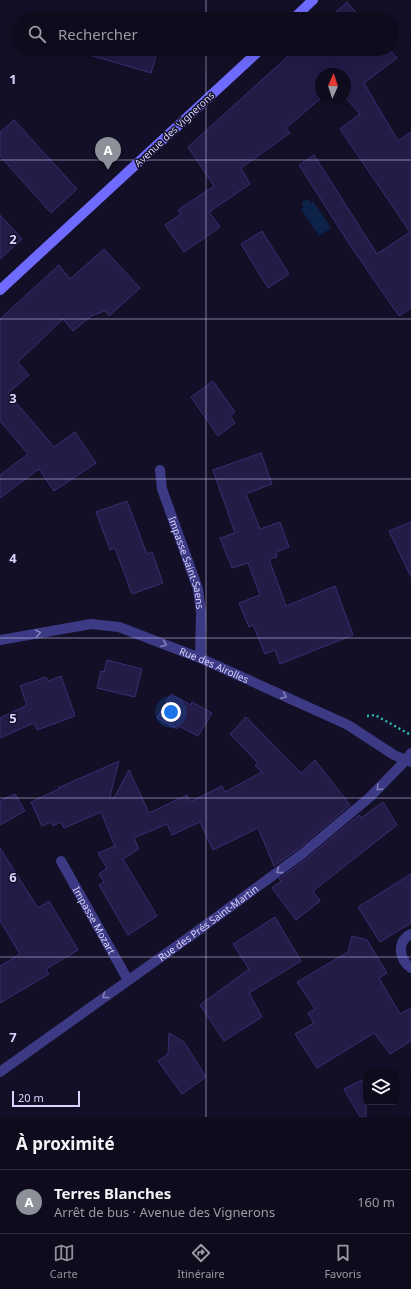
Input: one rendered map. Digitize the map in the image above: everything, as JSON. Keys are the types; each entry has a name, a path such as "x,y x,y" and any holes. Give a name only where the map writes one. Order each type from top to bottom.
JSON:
{"main road":[{"path":"299,12 309,1"},
{"name":"Avenue des Vignerons","path":"0,290 252,56"}],"street":[{"name":"Impasse Saint-Saens","path":"160,470 162,489 198,589 201,613 200,658"},
{"name":"Rue des Airolles","path":"0,640 91,624 119,627 200,658 348,725 394,755 409,758"},
{"name":"Rue des Prés Saint-Martin","path":"0,1072 192,936 302,854 370,797 409,758"},
{"name":"Impasse Mozart","path":"61,861 128,980"},
{"path":"411,934 403,941 401,948 401,956 411,968"}],"path":[{"path":"348,725 362,717 375,715 411,735"}],"water":[{"path":"309,200 310,203 313,201 331,228 319,236 301,209 304,207 302,202"}],"building":[{"path":"347,2 356,12 336,12"},
{"path":"93,56 156,56 151,73"},
{"path":"288,56 395,56 397,58 364,83 398,141 411,132 411,308 399,316 352,248 299,165 314,155 377,254 410,232 340,129 360,114 351,104 351,68 315,68 315,103 286,128 290,133 241,168 250,184 209,212 220,227 184,252 165,225 181,214 178,210 214,186 188,147"},
{"path":"14,120 77,189 51,213 0,156 0,132"},
{"path":"0,215 22,239 0,259"},
{"path":"262,231 289,274 268,288 241,244"},
{"path":"104,249 140,288 109,316 105,311 91,316 73,331 63,319 18,362 29,375 8,393 54,447 75,432 96,463 54,491 39,469 0,498 0,475 28,454 0,421 0,319 59,265 70,279"},
{"path":"213,381 235,412 230,416 235,423 218,436 191,397"},
{"path":"261,453 272,484 246,494 260,529 280,522 289,547 276,552 277,557 269,559 286,606 335,586 353,635 280,664 275,650 265,654 253,625 249,627 239,603 260,595 248,563 232,568 220,538 235,533 213,470"},
{"path":"127,501 147,554 152,552 163,583 132,594 115,548 110,550 96,512"},
{"path":"411,522 411,577 389,531"},
{"path":"107,660 142,669 135,697 97,688 101,671 104,672"},
{"path":"61,676 75,716 37,730 34,723 0,738 0,718 27,705 20,686 46,677 48,681"},
{"path":"171,694 191,705 192,702 212,713 198,736 179,726 177,729 157,718"},
{"path":"246,717 301,773 315,760 350,805 298,849 274,866 258,828 213,850 200,822 172,835 167,824 134,838 139,849 123,859 157,916 128,935 99,885 104,882 99,874 107,868 98,853 115,846 101,812 64,828 61,822 53,826 51,822 42,826 31,802 59,789 58,788 119,761 110,796 114,798 129,770 149,813 187,795 190,802 222,786 225,792 262,772 255,766 258,763 230,734"},
{"path":"15,794 25,811 0,825 0,801"},
{"path":"383,802 397,825 313,891 320,901 296,920 272,888 281,881 279,879 306,859 359,815 361,818"},
{"path":"0,848 38,908 49,901 78,950 46,969 49,974 0,1003 0,966 20,954 0,921"},
{"path":"411,874 411,923 380,942 358,907"},
{"path":"275,917 301,961 249,993 262,1017 224,1041 200,1005 249,969 233,944"},
{"path":"352,936 367,940 387,973 379,978 400,1014 411,1008 411,1041 390,1054 374,1033 317,1068 295,1034 314,1023 308,1013 315,1009 297,982 348,952"},
{"path":"169,1033 184,1042 206,1077 182,1094 158,1061 168,1054"},
{"path":"363,1080 363,1105 366,1105 366,1117 360,1117 344,1089"}],"place":[{"name":"Terres Blanches","path":"108,170"}]}
